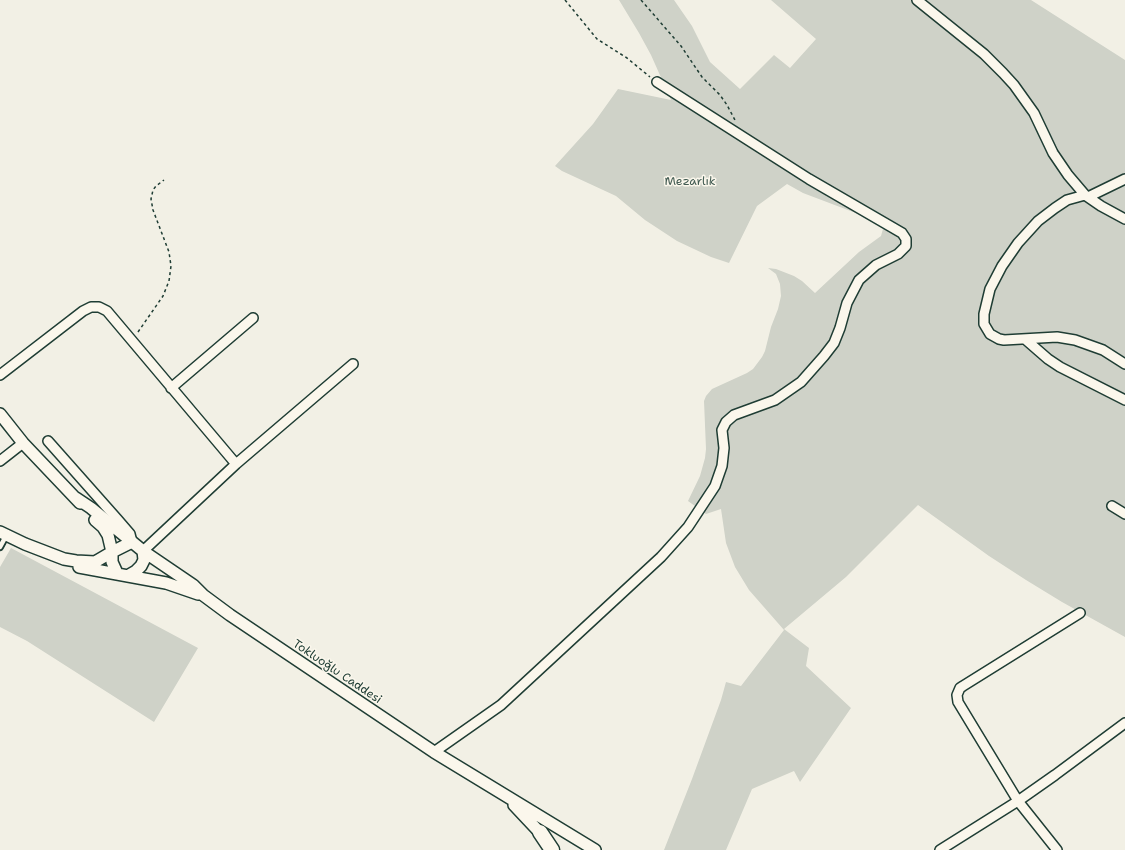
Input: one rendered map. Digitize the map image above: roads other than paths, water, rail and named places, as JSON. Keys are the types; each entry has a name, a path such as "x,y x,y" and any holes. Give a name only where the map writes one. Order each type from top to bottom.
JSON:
{"highway":[{"path":"540,832 552,850"}],"street":[{"path":"917,0 984,54 1011,81 1034,113 1053,153 1060,164 1086,196 1125,219"},
{"path":"434,752 501,705 661,557 688,527 715,486 722,466 724,448 722,430 726,422 734,415 775,400 804,379 834,343 847,303 859,280 876,265 898,254 906,246 906,239 902,233 809,179 657,82"},
{"path":"1125,179 1086,196 1076,197 1060,204 1027,231 1009,255 990,289 983,319 987,331 994,337 1004,340 1057,337 1075,340 1103,350 1125,364"},
{"path":"0,375 83,311 91,307 99,307 107,311 236,464"},
{"path":"171,388 253,318"},
{"path":"1026,339 1036,349 1060,367 1125,400"},
{"path":"129,575 141,566 144,560 143,551 236,464 352,364"},
{"name":"Tokluoğlu Caddesi","path":"0,414 23,443 106,531 112,552"},
{"path":"48,441 130,534 132,542 94,562 64,559"},
{"path":"0,462 23,443"},
{"name":"Tokluoğlu Caddesi","path":"76,498 92,508 143,551 193,586 242,624 434,752 595,850"},
{"path":"1112,506 1125,514"},
{"path":"3,534 64,559 77,566 166,583 203,595"},
{"path":"112,552 112,562 117,573"},
{"path":"1057,850 1018,801 958,702 958,692 963,686 1080,613"},
{"path":"940,850 1018,801 1062,771 1125,723"},
{"path":"504,795 558,850"}],"lane":[{"path":"0,547 3,534"}],"park label":[{"name":"Mezarlık","path":"690,182"}]}
